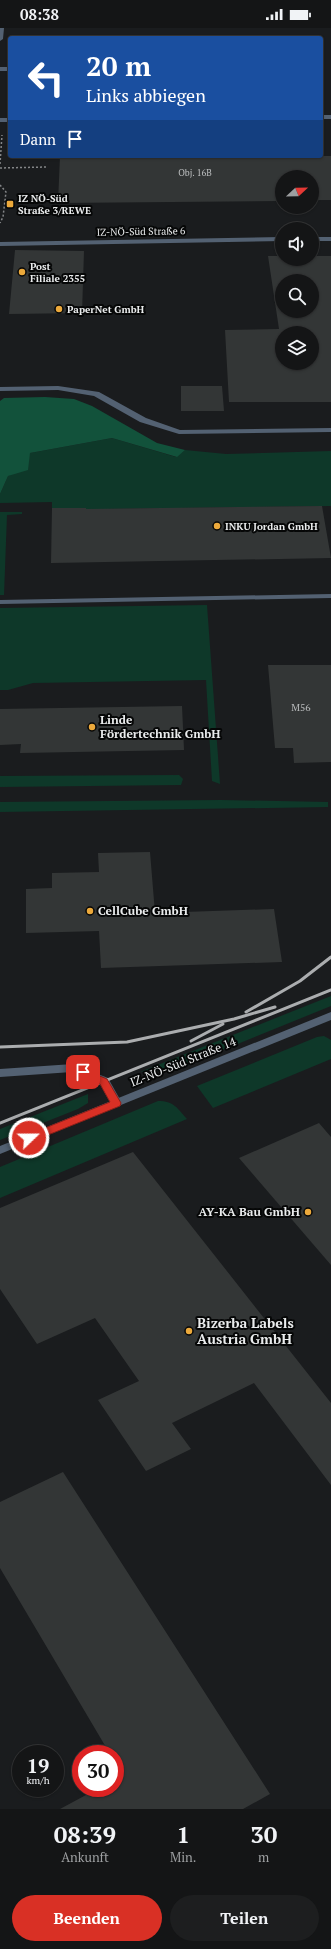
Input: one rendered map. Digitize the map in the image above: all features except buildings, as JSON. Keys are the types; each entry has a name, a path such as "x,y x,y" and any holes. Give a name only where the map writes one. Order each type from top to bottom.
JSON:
{"street":[{"path":"0,39 1,28"},
{"name":"IZ-NÖ-Süd Straße 6","path":"0,244 275,239"},
{"path":"319,239 331,239"},
{"path":"0,388 58,388 96,394 143,420 179,432 331,430"},
{"path":"0,602 331,596"},
{"name":"IZ-NÖ-Süd Straße 14","path":"0,1150 331,1016"},
{"path":"0,1073 73,1068 104,1081 116,1103"}],"path":[{"path":"0,164 2,131 8,122"},
{"path":"0,168 47,167"},
{"path":"0,185 6,192 3,217 0,223"}],"green space":[{"path":"45,397 74,399 92,406 157,443 185,450 177,457 112,438 30,453 28,470 8,476 0,494 0,401 4,398"},
{"path":"112,438 176,457 185,450 226,454 331,451 331,506 108,509 86,542 86,508 52,508 52,502 0,503 0,494 8,476 21,470 30,453"},
{"path":"0,512 22,512 22,514 7,515 4,595 0,595"},
{"path":"207,605 220,784 212,781 206,680 33,683 8,690 0,690 0,608"},
{"path":"179,775 183,779 181,785 0,787 0,776"},
{"path":"221,800 328,802 328,807 0,812 0,802"},
{"path":"331,996 331,1006 176,1069 140,1072"},
{"path":"324,1036 331,1040 331,1059 213,1108 197,1086 317,1037"},
{"path":"88,1094 88,1103 78,1109 0,1140 0,1129"},
{"path":"158,1101 172,1104 178,1108 187,1119 0,1198 0,1167"}],"railway":[{"path":"246,1012 300,981 331,957"},
{"path":"0,1123 331,990"},
{"path":"0,1047 127,1042 234,1019 275,1007"},
{"path":"191,1041 223,1024"}],"place":[{"name":"IZ NÖ-Süd Straße 3/REWE","path":"10,204"},
{"name":"Post Filiale 2355","path":"22,272"},
{"name":"PaperNet GmbH","path":"59,309"},
{"name":"INKU Jordan GmbH","path":"217,526"},
{"name":"Linde Fördertechnik GmbH","path":"92,727"},
{"name":"CellCube GmbH","path":"90,911"},
{"name":"AY-KA Bau GmbH","path":"308,1212"},
{"name":"Bizerba Labels Austria GmbH","path":"189,1331"}],"route":[{"path":"29,1138 116,1103 104,1081 83,1072"}]}
